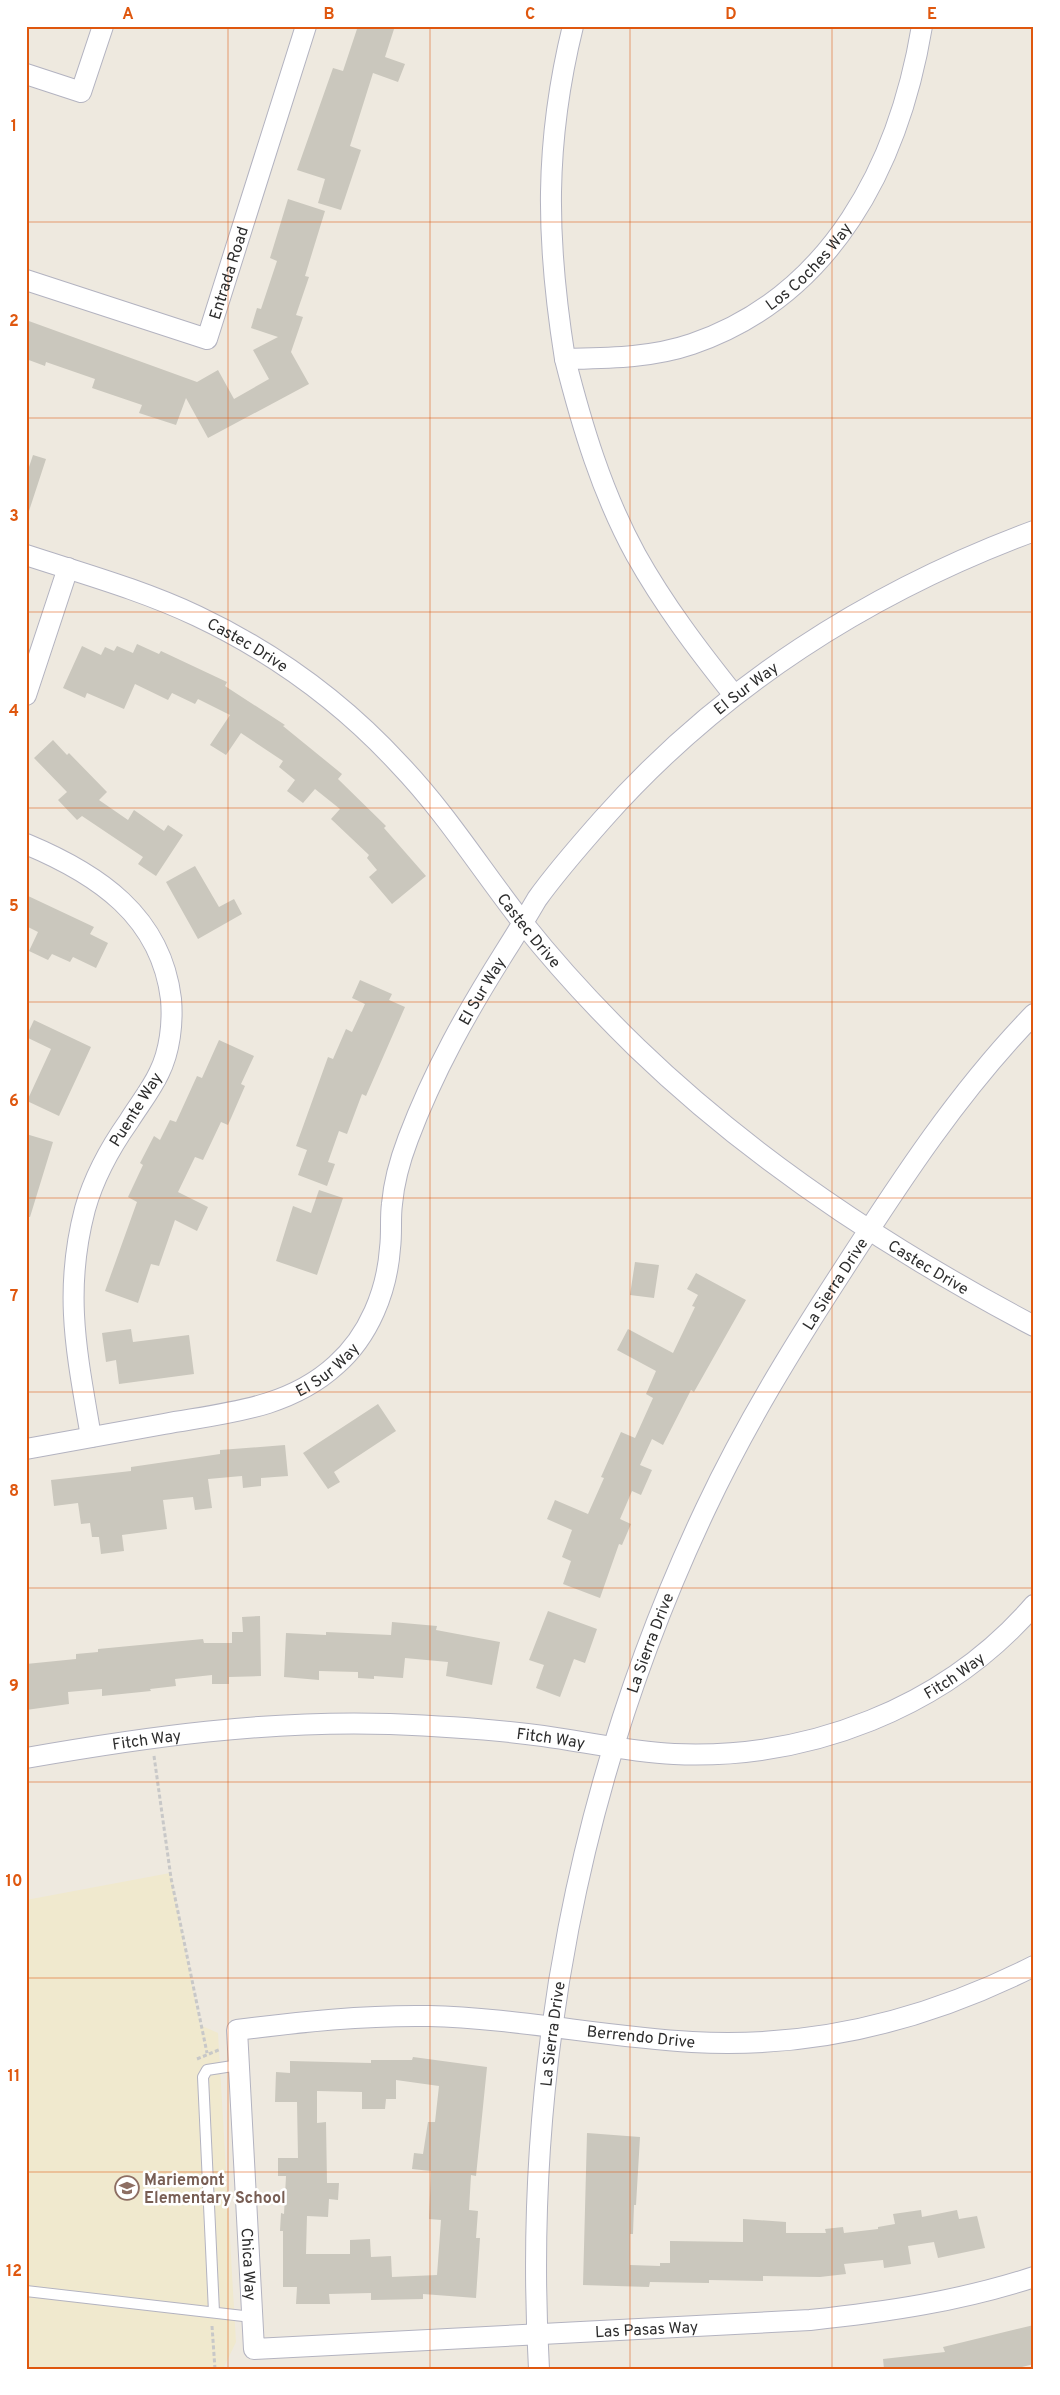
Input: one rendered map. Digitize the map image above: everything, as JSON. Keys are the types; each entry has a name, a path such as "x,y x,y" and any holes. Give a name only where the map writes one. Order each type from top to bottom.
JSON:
{"street":[{"path":"26,74 81,92 103,26"},
{"name":"Entrada Road","path":"26,280 207,339 306,26"},
{"path":"573,26 563,68 555,122 549,196 555,297 565,359 578,412 594,460 613,508 636,554 690,640 734,696"},
{"name":"Los Coches Way","path":"565,359 615,358 662,352 692,344 749,319 787,292 810,271 841,235 874,177 903,106 922,26"},
{"name":"El Sur Way","path":"26,1449 275,1402 315,1382 338,1364 366,1328 379,1303 387,1274 391,1245 391,1205 396,1179 423,1100 445,1052 471,1005 538,898 575,850 623,796 676,745 734,696 820,634 882,598 947,565 1034,531"},
{"name":"Castec Drive","path":"26,555 155,598 197,616 238,637 289,669 334,702 368,732 419,786 523,923 584,993 636,1047 691,1098 772,1163 868,1230 925,1265 1034,1326"},
{"path":"26,695 68,568"},
{"name":"Puente Way","path":"26,844 83,874 115,894 142,922 156,945 166,970 172,1008 170,1035 159,1072 147,1096 112,1147 89,1198 78,1237 72,1302 74,1334 91,1437"},
{"name":"La Sierra Drive","path":"539,2369 537,2335 537,2183 551,2026 570,1911 591,1822 613,1747 646,1648 706,1507 748,1426 795,1345 925,1144 975,1080 1034,1014"},
{"name":"Fitch Way","path":"26,1758 151,1737 234,1728 337,1723 466,1728 542,1736 673,1754 720,1754 767,1750 858,1726 900,1708 948,1680 992,1647 1034,1605"},
{"name":"Berrendo Drive","path":"237,2030 303,2021 374,2016 446,2017 551,2026 692,2042 760,2043 827,2036 913,2016 964,1998 1034,1966"},
{"name":"Chica Way","path":"237,2030 254,2350"},
{"name":"Las Pasas Way","path":"254,2350 801,2321 880,2312 950,2300 1034,2277"}],"lane":[{"path":"214,2312 203,2077 207,2070 238,2065"},
{"path":"26,2291 252,2317"}],"path":[{"path":"151,1737 171,1878 207,2053"},
{"path":"212,2326 215,2369"}],"shaded area":[{"name":"Mariemont Elementary School","path":"170,1873 200,2025 218,2033 236,2342 223,2369 26,2369 26,1900"}],"building":[{"path":"358,26 395,26 385,57 405,64 398,82 373,73 350,146 361,150 341,210 318,203 325,179 297,170 333,68 343,71"},
{"path":"288,199 325,211 305,276 309,277 296,315 303,317 291,352 309,384 208,438 186,398 176,425 139,413 142,405 92,388 95,379 46,362 45,366 26,359 26,320 197,382 218,370 234,399 269,379 253,350 278,337 251,328 257,308 261,309 277,261 270,258"},
{"path":"33,455 46,459 29,511 26,511 26,466 29,467"},
{"path":"137,644 159,654 161,651 227,682 225,686 285,725 283,726 342,774 338,779 386,826 384,828 426,876 392,904 369,877 377,870 367,858 369,855 331,819 340,809 315,789 303,803 287,791 295,780 279,767 283,761 241,733 226,755 210,745 230,715 198,699 195,704 172,693 168,700 135,684 124,709 87,693 85,698 63,688 82,646 101,655 105,647 114,651 117,646 133,653"},
{"path":"53,740 67,755 69,753 107,792 99,800 128,820 134,810 164,831 168,825 183,835 156,876 138,864 143,857 82,816 77,820 58,800 67,792 34,758"},
{"path":"195,866 219,907 234,899 242,914 198,939 166,882"},
{"path":"26,895 94,927 90,934 108,943 96,968 73,957 70,962 52,954 48,960 29,951 38,932 26,926"},
{"path":"360,980 392,994 389,1000 405,1007 366,1096 362,1094 347,1134 339,1131 328,1162 335,1164 327,1186 298,1175 307,1150 296,1146 328,1057 333,1059 346,1029 352,1032 365,1004 352,998"},
{"path":"34,1020 91,1047 59,1116 27,1101 51,1049 26,1037"},
{"path":"219,1040 254,1056 241,1084 245,1086 228,1125 221,1122 203,1160 195,1157 178,1192 208,1207 197,1231 175,1220 159,1266 151,1264 138,1303 105,1291 137,1202 128,1197 143,1165 140,1163 154,1136 160,1140 170,1120 176,1122 197,1076 202,1078"},
{"path":"26,1134 53,1142 30,1217 26,1217"},
{"path":"319,1190 343,1198 317,1275 276,1261 293,1206 311,1213"},
{"path":"635,1262 659,1265 654,1298 630,1295"},
{"path":"696,1273 746,1300 694,1392 691,1390 663,1445 652,1439 640,1465 652,1470 641,1495 632,1491 620,1519 631,1524 622,1545 619,1544 600,1598 563,1584 571,1561 562,1557 572,1530 547,1519 555,1500 588,1514 604,1478 601,1477 621,1432 635,1438 653,1398 646,1394 656,1371 617,1350 628,1329 673,1353 695,1307 692,1306 698,1295 687,1289"},
{"path":"131,1329 133,1342 189,1335 194,1374 119,1384 116,1360 106,1362 102,1333"},
{"path":"378,1404 396,1431 334,1472 340,1482 328,1489 303,1453"},
{"path":"285,1445 288,1476 261,1478 261,1486 243,1488 242,1476 208,1479 212,1508 195,1510 193,1497 163,1500 167,1529 122,1535 124,1551 101,1554 99,1537 92,1537 90,1523 81,1524 78,1503 54,1506 51,1480 131,1471 131,1467 220,1454 220,1450"},
{"path":"548,1611 597,1629 585,1663 574,1659 560,1697 536,1688 544,1665 529,1660"},
{"path":"260,1616 261,1676 229,1677 229,1684 212,1684 212,1675 175,1679 176,1686 150,1689 151,1691 102,1696 102,1689 68,1692 69,1704 26,1710 26,1664 76,1659 76,1654 98,1652 98,1649 203,1639 204,1643 232,1643 232,1632 243,1632 242,1617"},
{"path":"392,1622 437,1626 436,1630 500,1642 492,1685 446,1676 448,1662 405,1658 403,1678 374,1676 374,1679 358,1678 358,1672 319,1671 319,1680 284,1677 286,1633 326,1635 326,1632 391,1635"},
{"path":"413,2057 487,2067 476,2176 471,2175 469,2210 478,2211 476,2238 480,2238 476,2298 423,2294 423,2299 371,2300 371,2293 329,2294 330,2304 296,2304 297,2287 283,2287 283,2231 280,2231 281,2213 284,2214 286,2176 278,2176 278,2158 298,2158 297,2102 275,2102 276,2072 290,2073 290,2061 371,2063 371,2060 412,2060","holes":["396,2080 439,2086 435,2122 428,2122 423,2154 414,2153 412,2169 431,2171 429,2219 441,2220 437,2275 392,2277 391,2256 371,2257 370,2239 350,2240 350,2254 306,2254 307,2216 328,2217 329,2199 338,2200 339,2183 327,2183 326,2122 317,2123 317,2091 362,2092 362,2109 385,2109 386,2099 396,2099"]},
{"path":"587,2133 640,2137 636,2205 634,2205 633,2234 630,2234 630,2265 660,2266 660,2263 670,2263 670,2241 743,2242 743,2219 786,2222 786,2233 826,2233 825,2229 843,2227 844,2233 878,2229 878,2227 895,2224 893,2214 921,2210 922,2217 957,2210 959,2219 977,2216 985,2248 938,2258 934,2242 908,2246 911,2264 884,2268 883,2260 844,2264 846,2274 820,2277 763,2276 763,2281 709,2280 709,2283 650,2282 649,2287 583,2285"},
{"path":"1034,2325 1034,2364 1014,2369 884,2369 883,2359 945,2352 943,2347"}],"place":[{"name":"Mariemont Elementary School","path":"127,2188"}]}
